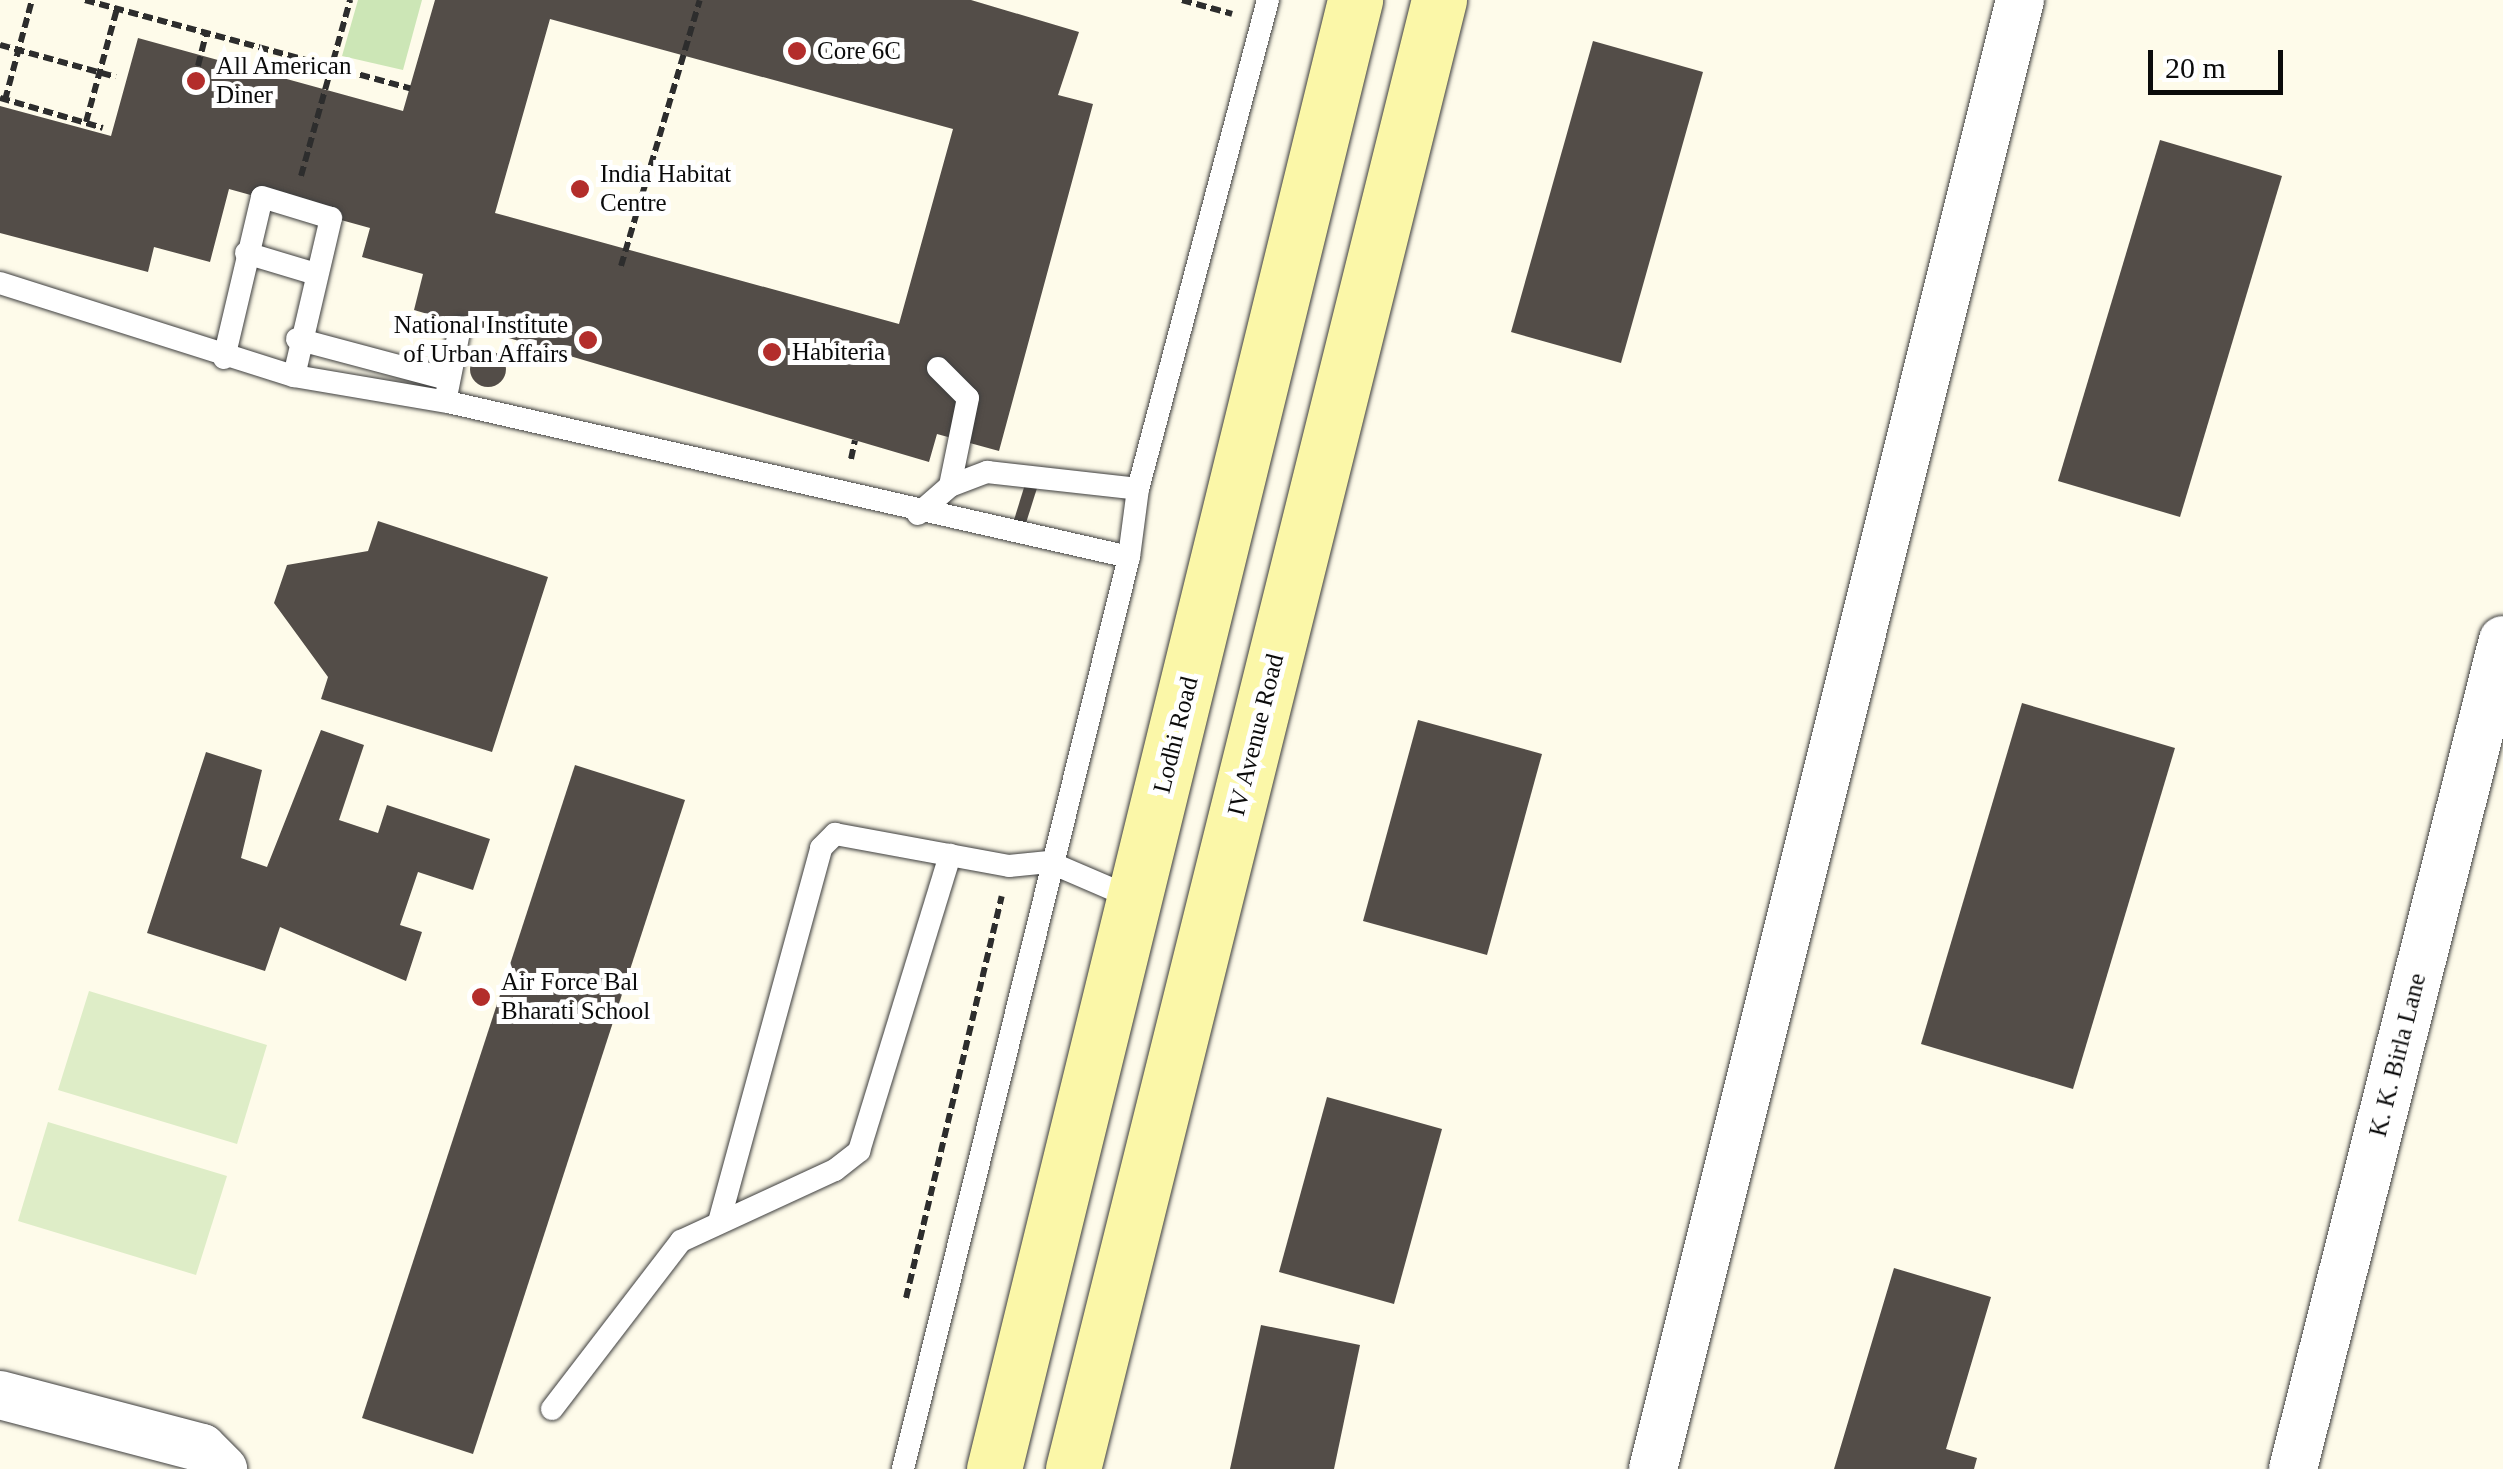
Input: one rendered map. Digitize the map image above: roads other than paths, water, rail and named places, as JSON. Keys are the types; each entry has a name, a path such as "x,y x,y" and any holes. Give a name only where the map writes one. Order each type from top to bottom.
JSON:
{"main road":[{"name":"Lodhi Road","path":"994,1469 1355,0"},
{"name":"IV Avenue Road","path":"1073,1469 1439,0"}],"street":[{"path":"1653,1469 2020,0"},
{"name":"K. K. Birla Lane","path":"2293,1469 2503,640"},
{"path":"0,1395 202,1448 223,1469"}],"lane":[{"path":"903,1469 1050,862 1129,557 1138,489 1265,11"},
{"path":"224,358 262,197 331,218 298,339 294,376"},
{"path":"246,253 316,274"},
{"path":"0,283 224,358 294,376 447,391"},
{"path":"447,391 460,328"},
{"path":"298,339 447,391 918,514 1129,557"},
{"path":"938,368 968,398 950,486"},
{"path":"918,514 950,486 986,472 1138,489"},
{"path":"719,1222 820,848 835,834 1009,866 1050,862 1134,899"},
{"path":"552,1409 681,1241 835,1170 859,1150 950,855"}],"place":[{"name":"Core 6C","path":"797,51"},
{"name":"All American Diner","path":"196,81"},
{"name":"India Habitat Centre","path":"580,189"},
{"name":"National Institute of Urban Affairs","path":"588,340"},
{"name":"Habiteria","path":"772,352"},
{"name":"Air Force Bal Bharati School","path":"481,997"}]}
